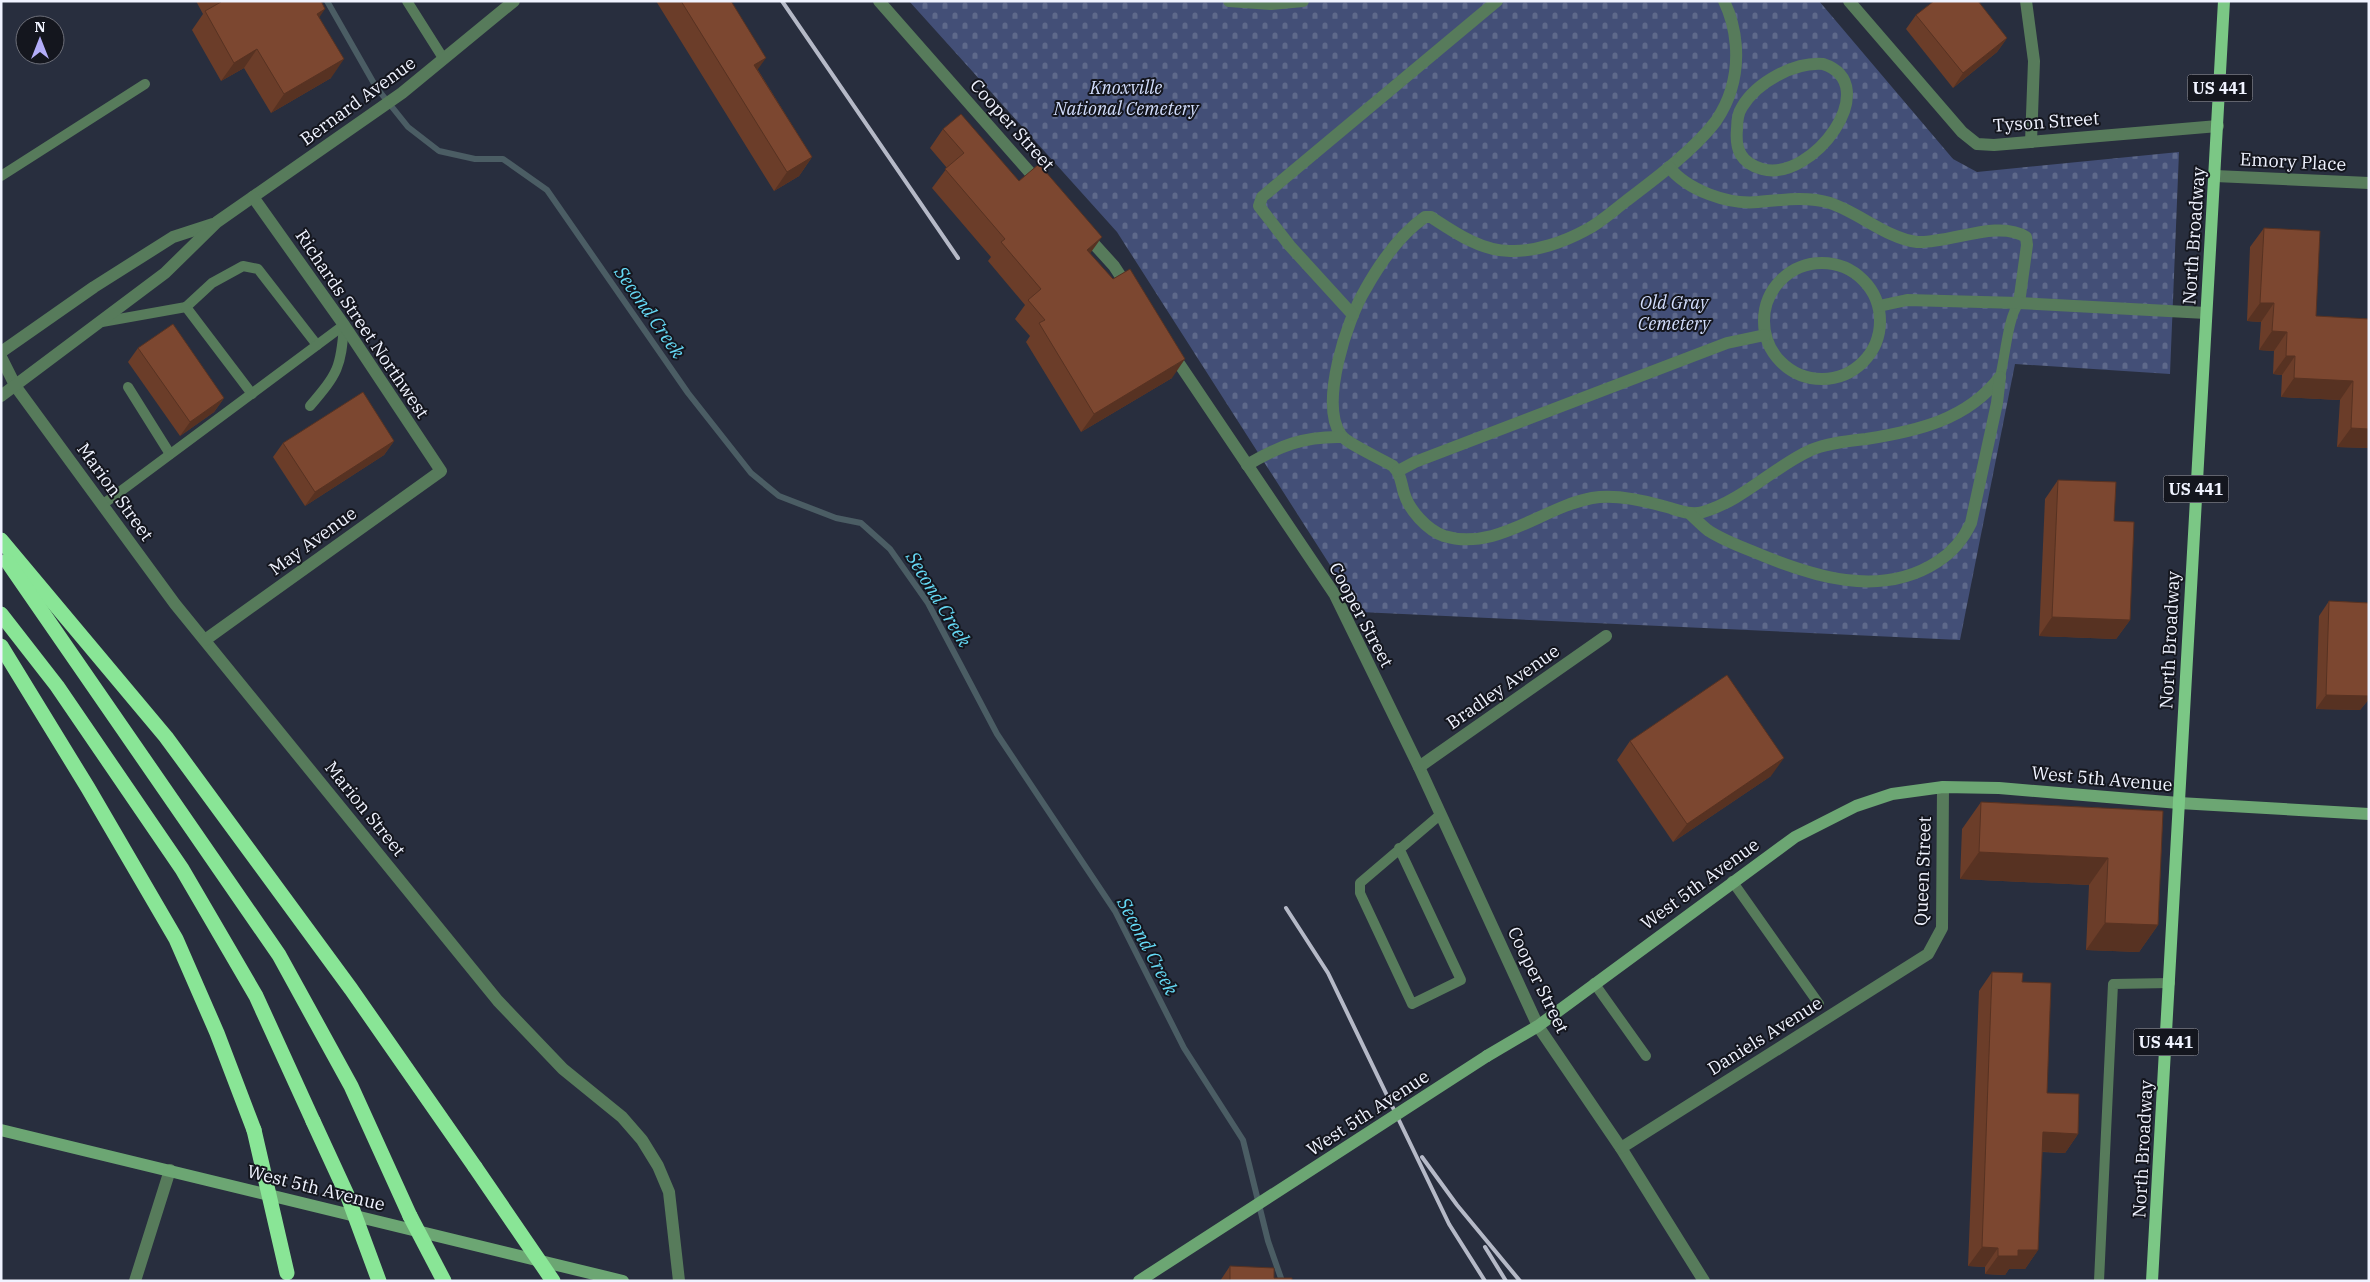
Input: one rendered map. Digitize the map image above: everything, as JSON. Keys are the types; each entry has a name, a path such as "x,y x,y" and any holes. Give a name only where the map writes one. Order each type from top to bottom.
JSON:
{"highway":[{"path":"1,540 166,737 351,989 553,1281"},
{"path":"1,552 280,955 351,1086 410,1216 444,1281"},
{"path":"1,614 57,686 182,869 256,996 348,1197 379,1281"},
{"path":"1,646 88,788 176,938 217,1033 254,1130 288,1277"},
{"path":"410,1216 433,1281"}],"main road":[{"name":"North Broadway","path":"2152,1281 2224,1"}],"street":[{"name":"Bernard Avenue","path":"1,396 16,387 164,273 217,222 402,93 514,1"},
{"name":"Cooper Street","path":"878,1 1048,193"},
{"path":"1229,1 1271,4 1303,1"},
{"path":"1353,315 1290,246 1259,206 1262,197 1497,1"},
{"path":"1724,1 1734,28 1736,42 1732,88 1716,120 1669,167 1588,230 1560,242 1529,250 1498,250 1468,238 1431,217 1425,217 1384,259 1364,291 1353,315 1333,391 1336,426 1342,437 1393,466 1398,471 1409,506 1436,531 1454,538 1481,538 1497,534 1573,504 1597,497 1662,505 1689,513 1701,513 1732,499 1812,450 1914,430 1943,421 1977,401 2000,378"},
{"name":"Tyson Street","path":"1849,1 1962,132 1977,144 2031,142 2218,126"},
{"path":"2026,1 2034,61 2031,142"},
{"path":"1823,64 1833,68 1841,76 1846,89 1844,113 1834,132 1811,156 1789,168 1766,170 1752,166 1742,158 1736,148 1736,135 1741,108 1750,97 1778,75 1801,65 1823,64"},
{"path":"1726,101 1741,108"},
{"path":"1669,167 1676,176 1700,192 1756,203 1802,200 1828,203 1895,234 1918,242 1991,232 2021,234 2026,237 2027,245 2019,303"},
{"name":"Emory Place","path":"2215,176 2369,183"},
{"name":"Richards Street Northwest","path":"254,197 441,470"},
{"name":"Bernard Avenue","path":"1,352 94,287 173,237 217,222"},
{"path":"1074,222 1114,266 1136,299"},
{"path":"1826,262 1844,266 1860,275 1872,289 1879,306 1881,324 1873,350 1868,358 1854,370 1837,378 1819,380 1801,375 1785,366 1773,352 1765,335 1764,317 1767,299 1777,284 1790,271 1807,264 1826,262"},
{"path":"1879,306 1907,300 2019,303 2206,313"},
{"path":"1398,471 1415,462 1727,344 1765,335"},
{"name":"Cooper Street","path":"1164,341 1335,595 1419,766 1538,1026 1621,1148 1704,1281"},
{"name":"Marion Street","path":"1,357 16,387 175,604 498,1001 563,1069 622,1117 642,1140 658,1166 669,1192 679,1281"},
{"path":"1689,513 1708,530 1730,542 1782,563 1825,577 1840,580 1873,581 1915,574 1950,552 1966,535 1971,522 1997,403 2000,378"},
{"path":"1247,465 1288,443 1319,438 1342,437"},
{"name":"May Avenue","path":"205,640 441,470"},
{"name":"Bradley Avenue","path":"1419,766 1606,636"},
{"name":"West 5th Avenue","path":"1139,1281 1487,1056 1538,1026 1732,881 1795,837 1835,815 1892,794 1943,787 1998,788 2180,803 2369,814"},
{"name":"Queen Street","path":"1928,954 1942,928 1943,787"},
{"name":"Daniels Avenue","path":"1621,1148 1928,954"},
{"name":"West 5th Avenue","path":"1,1130 623,1281"},
{"path":"135,1281 170,1170"}],"lane":[{"path":"407,1 443,58"},
{"path":"1,176 145,84"},
{"path":"101,322 186,307 212,283 243,266 258,269 317,345"},
{"path":"2000,378 2006,357 2012,311 2019,303"},
{"path":"186,307 252,394"},
{"path":"102,504 344,326"},
{"path":"310,406 331,382 341,360 344,326"},
{"path":"128,387 170,454"},
{"path":"1399,848 1461,980 1412,1004 1360,893 1360,883 1399,848 1441,814"},
{"path":"1732,881 1819,1004"},
{"path":"1594,983 1646,1056"},
{"path":"2099,1281 2113,984 2170,983"}],"green space":[{"name":"Old Gray Cemetery","path":"909,1 1819,1 1953,159 1977,172 2179,152 2170,374 2015,364 1960,640 1360,612 1117,232"}],"building":[{"path":"220,1 321,1 325,9 317,14 344,59 284,94 257,49 234,63 205,11"},
{"path":"681,1 731,1 766,58 754,65 812,157 787,172"},
{"path":"1934,1 1978,1 2007,38 1963,73 1916,15"},
{"path":"961,114 1019,181 1039,164 1102,237 1087,250 1113,279 1130,269 1185,359 1094,414 1039,323 1045,320 1028,300 1041,289 1001,242 1005,239 945,169 964,153 943,129"},
{"path":"2264,228 2320,231 2316,316 2369,319 2369,429 2351,428 2353,381 2294,378 2295,356 2286,356 2287,332 2272,331 2274,303 2260,303"},
{"path":"173,324 224,398 190,422 138,348"},
{"path":"363,392 394,441 315,492 283,443"},
{"path":"2058,480 2116,482 2114,521 2134,522 2130,620 2052,617"},
{"path":"2329,601 2369,603 2369,696 2326,695"},
{"path":"1727,675 1784,758 1687,824 1630,741"},
{"path":"1981,802 2163,811 2158,925 2105,923 2108,858 1979,852"},
{"path":"1992,972 2023,973 2022,982 2051,983 2047,1093 2079,1094 2078,1134 2043,1132 2038,1250 2018,1250 2018,1256 1998,1256 1998,1248 1982,1247"},
{"path":"1230,1266 1274,1268 1274,1278 1292,1278 1292,1281 1230,1281"}],"waterway":[{"name":"Second Creek","path":"327,1 376,87 408,127 439,151 475,159 503,159 547,190 688,393 751,473 779,496 836,518 861,523 890,549 928,603 997,734 1115,911 1184,1048 1243,1140 1268,1241 1282,1281"}],"railway":[{"path":"782,1 958,258"},
{"path":"1286,908 1328,973 1449,1224 1485,1281"},
{"path":"1422,1157 1457,1205 1520,1281"},
{"path":"1485,1247 1506,1281"}],"park label":[{"name":"Knoxville National Cemetery","path":"1126,98"}]}
